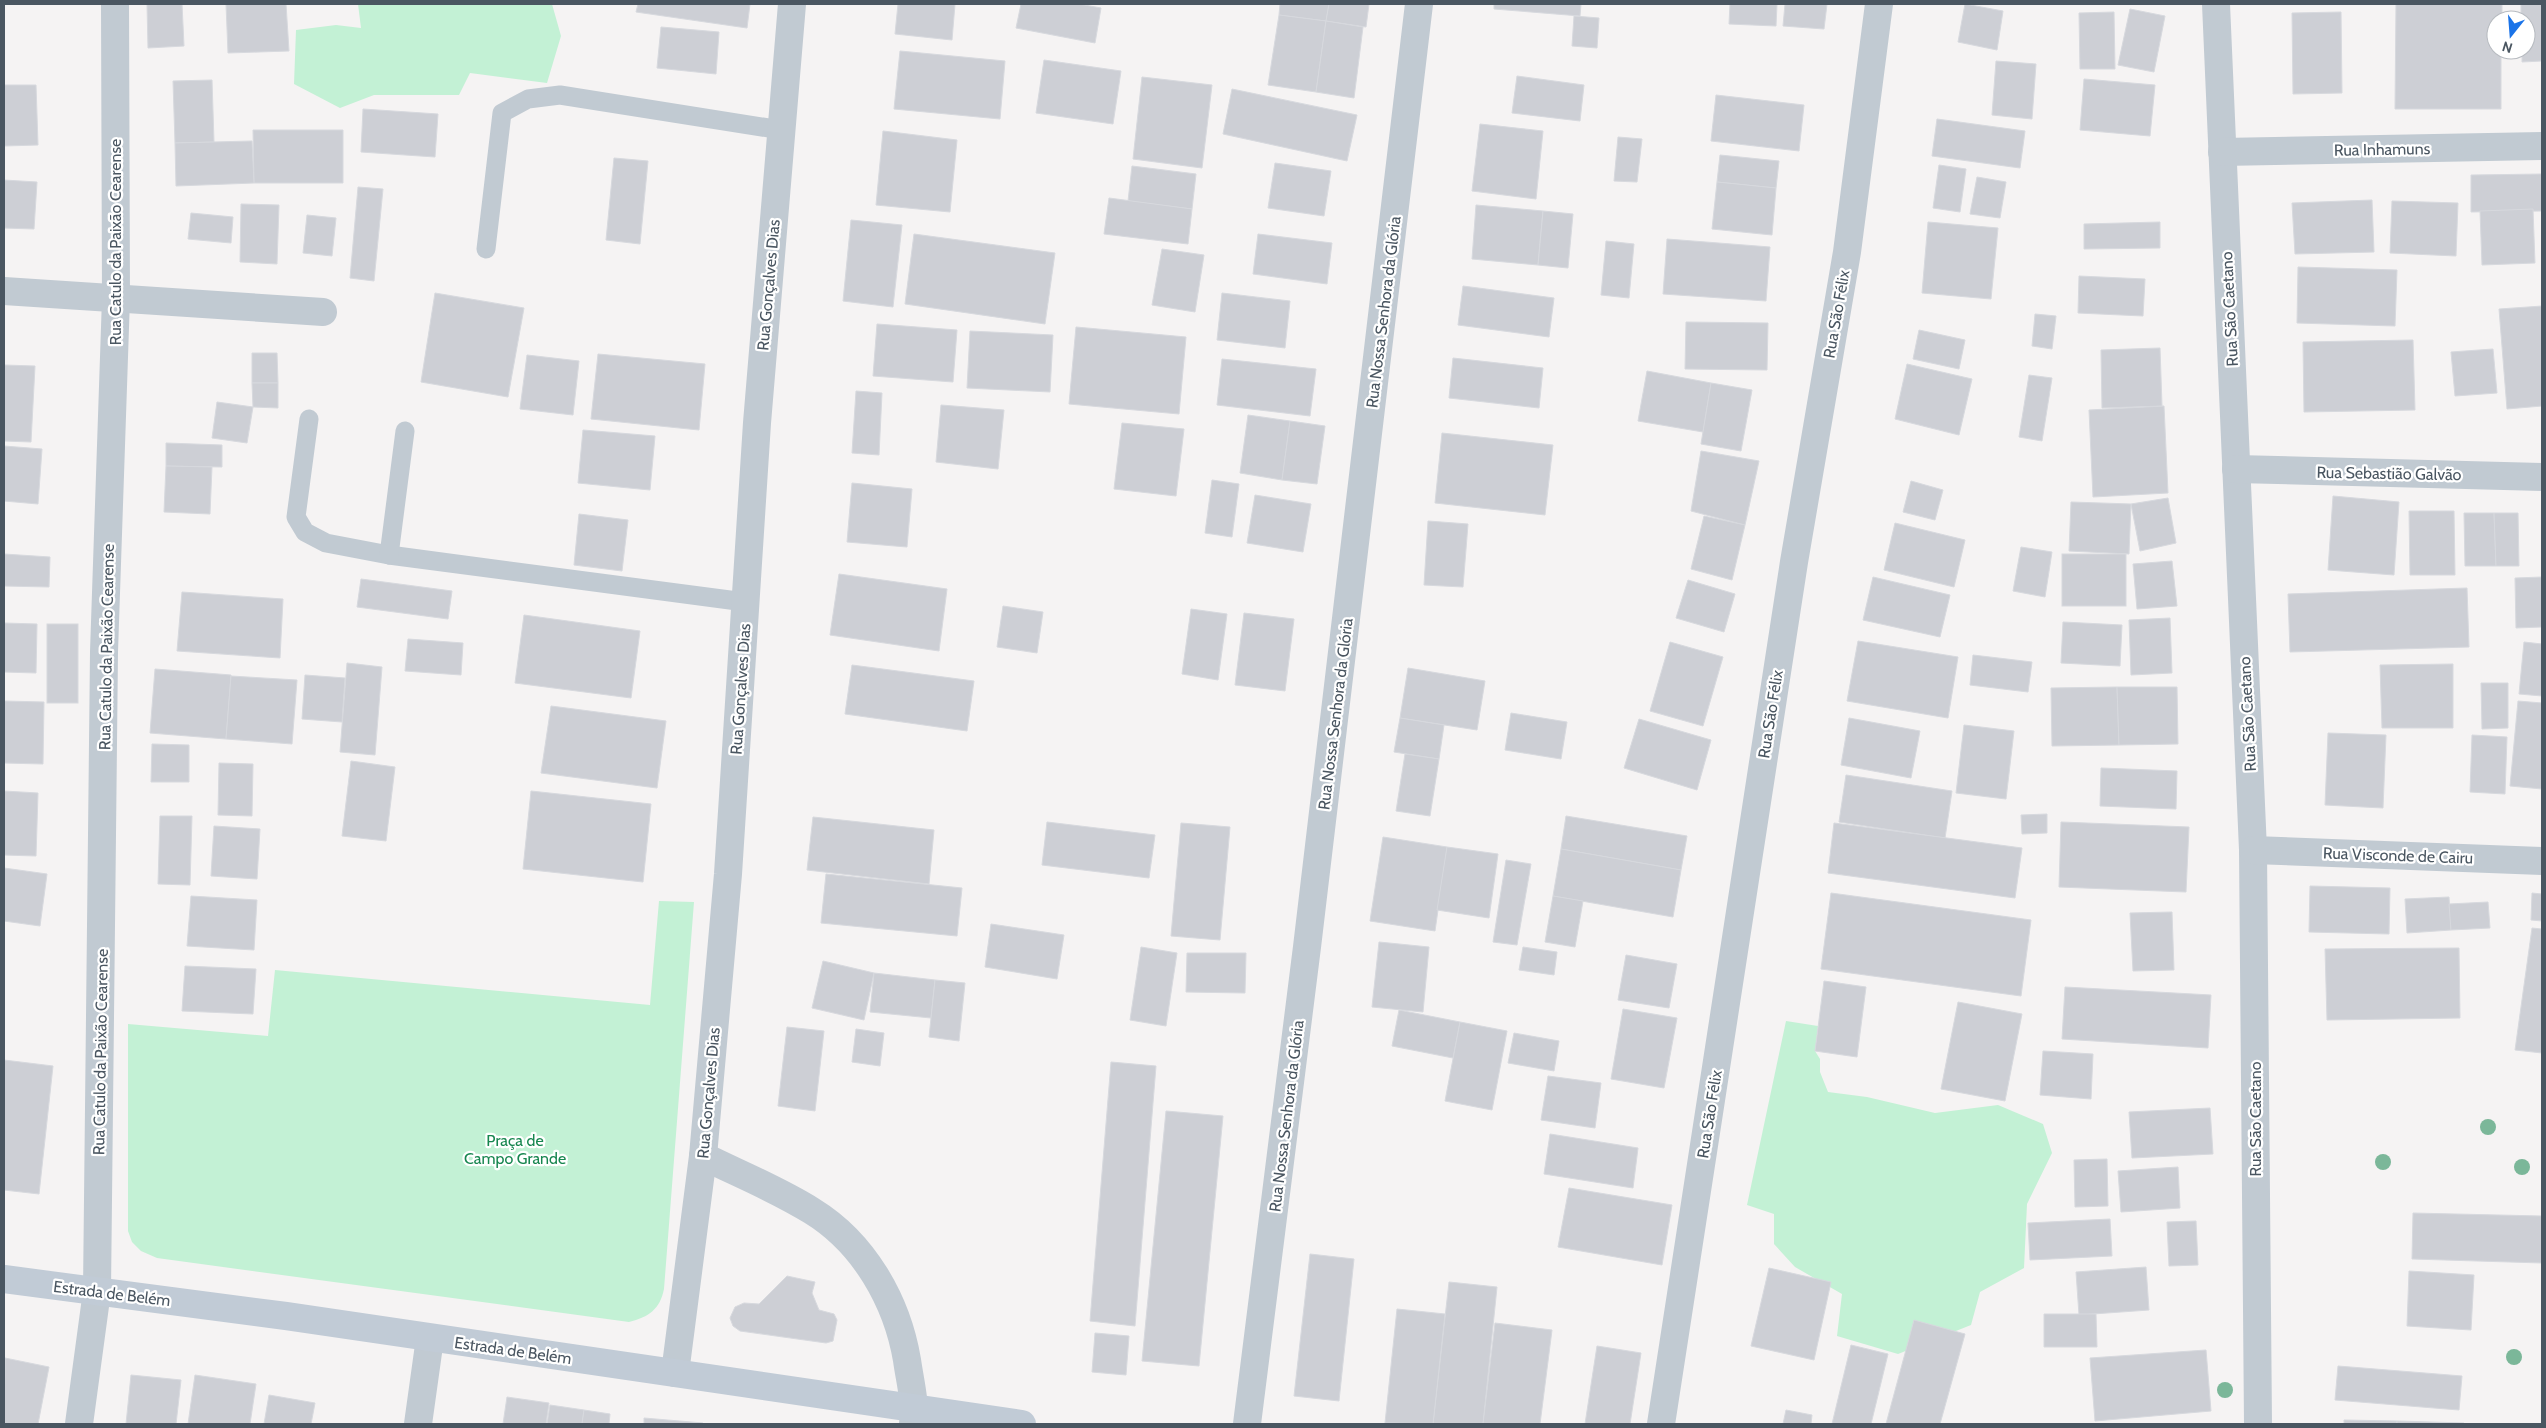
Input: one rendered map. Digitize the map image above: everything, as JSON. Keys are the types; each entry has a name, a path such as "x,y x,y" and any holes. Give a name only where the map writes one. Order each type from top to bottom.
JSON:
{"main road":[{"name":"Estrada de Belém","path":"4,1279 286,1316 675,1373 914,1416 1022,1424"}],"street":[{"name":"Rua Catulo da Paixão Cearense","path":"79,1424 97,1291 104,652 116,298 114,4"},
{"name":"Rua Gonçalves Dias","path":"675,1373 703,1156 728,874 757,423 792,4"},
{"name":"Rua Nossa Senhora da Glória","path":"1247,1424 1307,947 1419,4"},
{"name":"Rua São Félix","path":"1661,1424 1794,562 1847,252 1878,4"},
{"name":"Rua São Caetano","path":"2216,4 2253,850 2258,1424"},
{"name":"Rua Inhamuns","path":"2222,152 2542,146"},
{"path":"4,291 323,312"},
{"name":"Rua Sebastião Galvão","path":"2236,469 2542,477"},
{"name":"Rua Visconde de Cairu","path":"2253,850 2542,861"},
{"path":"703,1156 813,1211 854,1246 883,1287 902,1332 914,1416"},
{"path":"418,1424 430,1338"}],"lane":[{"path":"486,249 502,113 528,99 560,95 781,130"},
{"path":"309,419 296,517 305,532 326,543 389,555 746,602"},
{"path":"389,555 405,430"}],"green space":[{"path":"358,4 552,4 561,36 547,83 470,73 459,95 374,95 340,108 294,84 296,30 336,25 361,28"},
{"name":"Praça de Campo Grande","path":"659,901 694,902 664,1289 660,1302 648,1315 629,1322 157,1258 141,1251 132,1242 128,1231 128,1024 268,1036 275,970 650,1005"},
{"path":"1786,1021 1818,1026 1815,1051 1820,1059 1820,1072 1828,1092 1867,1097 1935,1113 1998,1105 2043,1124 2052,1153 2027,1204 2024,1268 1980,1292 1971,1325 1898,1354 1837,1336 1842,1294 1795,1267 1774,1244 1774,1214 1747,1205"}],"building":[{"path":"147,4 182,4 184,46 148,48"},
{"path":"226,4 286,4 289,51 228,53"},
{"path":"638,4 750,4 747,28 636,12"},
{"path":"898,4 955,4 952,40 895,34"},
{"path":"1021,4 1079,4 1101,8 1095,43 1016,28"},
{"path":"1280,4 1329,4 1326,21 1279,15"},
{"path":"1329,4 1369,4 1366,27 1326,21"},
{"path":"1494,4 1581,4 1580,16 1494,9"},
{"path":"1730,4 1777,4 1776,26 1729,24"},
{"path":"1785,4 1827,4 1824,29 1783,26"},
{"path":"1965,4 2003,11 1997,50 1958,42"},
{"path":"2396,4 2502,4 2502,10 2486,10 2486,60 2501,60 2501,109 2395,109"},
{"path":"2521,4 2542,4 2542,61 2522,62 2522,60 2536,60 2536,10 2521,10"},
{"path":"2130,9 2165,16 2154,72 2118,65"},
{"path":"2114,12 2115,69 2080,69 2079,13"},
{"path":"2341,12 2342,93 2293,94 2292,13"},
{"path":"1279,15 1326,21 1316,92 1268,85"},
{"path":"1574,16 1599,18 1597,48 1572,46"},
{"path":"1326,21 1363,27 1354,98 1316,92"},
{"path":"661,27 719,32 716,74 657,68"},
{"path":"900,51 1005,61 1000,119 894,109"},
{"path":"1044,60 1121,71 1113,124 1036,113"},
{"path":"1996,61 2036,64 2032,119 1992,115"},
{"path":"1517,76 1584,85 1580,121 1512,113"},
{"path":"1142,77 1212,85 1202,168 1133,159"},
{"path":"2084,79 2155,85 2150,136 2080,130"},
{"path":"212,80 214,142 175,143 173,81"},
{"path":"4,85 36,85 38,145 4,146"},
{"path":"1232,89 1357,115 1347,161 1223,134"},
{"path":"1716,95 1804,105 1799,151 1711,141"},
{"path":"363,109 438,114 435,157 361,152"},
{"path":"1937,119 2025,131 2020,168 1932,156"},
{"path":"1480,124 1543,131 1536,199 1472,191"},
{"path":"253,130 343,130 343,183 254,183"},
{"path":"883,131 957,140 950,212 876,205"},
{"path":"1618,137 1642,139 1637,182 1614,181"},
{"path":"252,141 254,183 176,186 175,143"},
{"path":"1720,155 1779,161 1776,188 1717,182"},
{"path":"614,158 648,161 640,244 606,240"},
{"path":"1275,163 1331,171 1324,216 1268,208"},
{"path":"1939,165 1966,169 1960,212 1933,208"},
{"path":"1132,166 1196,174 1192,209 1128,201"},
{"path":"2542,174 2542,211 2471,212 2471,175"},
{"path":"1977,177 2006,182 2000,218 1970,214"},
{"path":"4,180 37,182 34,229 4,228"},
{"path":"1717,182 1776,188 1772,235 1712,229"},
{"path":"358,187 383,189 374,281 350,278"},
{"path":"1109,198 1192,209 1188,244 1104,234"},
{"path":"2372,200 2374,252 2295,254 2292,203"},
{"path":"2392,201 2458,203 2456,256 2390,253"},
{"path":"241,204 279,205 277,264 240,262"},
{"path":"1476,205 1543,211 1538,265 1472,259"},
{"path":"2533,209 2535,263 2482,265 2480,211"},
{"path":"1543,211 1573,214 1568,268 1538,265"},
{"path":"191,213 233,217 231,243 188,239"},
{"path":"307,215 336,218 332,256 303,253"},
{"path":"851,220 902,225 893,307 843,301"},
{"path":"1928,222 1998,228 1991,299 1922,293"},
{"path":"2160,222 2160,248 2084,249 2084,224"},
{"path":"914,234 1055,253 1045,324 905,304"},
{"path":"1258,234 1332,243 1327,284 1253,274"},
{"path":"1667,239 1770,247 1766,301 1663,294"},
{"path":"1606,241 1634,244 1629,298 1601,295"},
{"path":"1162,249 1204,255 1195,312 1152,305"},
{"path":"2298,267 2397,270 2395,326 2297,323"},
{"path":"2079,276 2145,279 2143,316 2078,313"},
{"path":"1463,286 1554,298 1549,337 1458,325"},
{"path":"435,293 524,308 508,397 421,382"},
{"path":"1222,293 1290,301 1285,348 1217,340"},
{"path":"2542,306 2542,406 2507,409 2499,309"},
{"path":"2035,314 2056,316 2052,349 2032,346"},
{"path":"1686,322 1768,323 1767,370 1685,369"},
{"path":"877,324 957,330 953,382 873,376"},
{"path":"1076,327 1186,337 1179,414 1069,404"},
{"path":"1919,330 1965,340 1959,369 1913,359"},
{"path":"970,331 1053,335 1050,392 967,388"},
{"path":"2413,340 2415,410 2304,412 2303,342"},
{"path":"2160,348 2162,406 2102,408 2101,350"},
{"path":"2493,349 2497,393 2455,396 2451,352"},
{"path":"252,353 277,353 278,383 252,383"},
{"path":"598,354 705,364 699,430 591,419"},
{"path":"527,355 579,361 573,415 520,409"},
{"path":"1453,358 1543,368 1539,408 1449,398"},
{"path":"1222,359 1316,369 1310,416 1217,405"},
{"path":"1907,364 1972,379 1959,435 1895,419"},
{"path":"4,365 35,366 31,442 4,441"},
{"path":"1647,371 1711,383 1703,432 1638,421"},
{"path":"2029,375 2052,378 2042,441 2019,437"},
{"path":"252,383 278,383 278,408 253,407"},
{"path":"1711,383 1752,390 1741,451 1701,444"},
{"path":"856,391 882,393 879,455 852,453"},
{"path":"217,402 253,407 247,443 212,438"},
{"path":"941,405 1004,410 998,469 936,462"},
{"path":"2164,406 2168,493 2093,497 2089,410"},
{"path":"1248,415 1290,421 1282,480 1240,473"},
{"path":"1290,421 1325,426 1317,484 1282,480"},
{"path":"1122,423 1184,429 1176,496 1114,489"},
{"path":"583,430 655,436 650,490 578,483"},
{"path":"1442,433 1553,445 1545,515 1435,503"},
{"path":"166,443 222,445 222,467 166,466"},
{"path":"4,446 42,449 38,504 4,501"},
{"path":"1701,451 1759,461 1745,525 1691,511"},
{"path":"166,466 212,467 210,514 164,512"},
{"path":"1212,480 1239,484 1232,537 1205,533"},
{"path":"1911,481 1943,490 1935,520 1903,512"},
{"path":"852,483 912,489 907,547 847,542"},
{"path":"1255,495 1311,504 1303,552 1247,543"},
{"path":"2333,496 2399,502 2394,575 2328,570"},
{"path":"2168,498 2176,543 2140,551 2131,504"},
{"path":"2071,502 2131,504 2129,554 2069,551"},
{"path":"2409,511 2454,511 2455,575 2410,575"},
{"path":"2464,513 2494,513 2496,566 2465,566"},
{"path":"2494,513 2518,513 2519,566 2496,566"},
{"path":"579,514 628,520 622,571 574,565"},
{"path":"1704,516 1745,525 1732,580 1691,569"},
{"path":"1428,521 1468,524 1463,587 1424,585"},
{"path":"1895,523 1965,540 1954,587 1884,570"},
{"path":"2021,547 2052,552 2045,597 2013,591"},
{"path":"4,554 50,557 49,587 4,586"},
{"path":"2062,554 2126,554 2126,606 2062,606"},
{"path":"2172,561 2177,606 2137,609 2133,564"},
{"path":"839,574 947,589 939,651 830,635"},
{"path":"1873,577 1950,595 1940,637 1863,620"},
{"path":"2542,577 2542,627 2516,628 2515,578"},
{"path":"361,579 452,591 448,619 357,607"},
{"path":"1688,580 1735,594 1724,632 1676,618"},
{"path":"2467,588 2469,647 2290,652 2288,594"},
{"path":"182,592 283,599 280,658 177,651"},
{"path":"1003,606 1043,612 1037,653 997,647"},
{"path":"1191,609 1227,614 1218,680 1182,674"},
{"path":"1244,613 1294,619 1285,691 1235,685"},
{"path":"524,615 640,631 631,698 515,683"},
{"path":"2170,618 2172,673 2131,675 2129,620"},
{"path":"2063,622 2122,625 2120,666 2061,663"},
{"path":"4,623 37,624 36,673 4,672"},
{"path":"47,624 78,624 78,703 47,703"},
{"path":"408,639 463,643 461,675 405,671"},
{"path":"1858,641 1958,657 1948,718 1847,701"},
{"path":"1670,642 1723,657 1703,726 1650,711"},
{"path":"2524,642 2542,644 2542,696 2519,694"},
{"path":"1973,655 2032,662 2028,692 1970,685"},
{"path":"347,663 382,667 375,755 340,752"},
{"path":"2453,664 2453,728 2382,728 2380,665"},
{"path":"852,665 974,681 967,731 845,714"},
{"path":"1408,668 1485,681 1477,730 1400,718"},
{"path":"155,669 231,675 226,739 150,733"},
{"path":"305,675 345,678 342,722 302,719"},
{"path":"231,676 297,680 292,744 226,739"},
{"path":"2481,683 2508,683 2508,728 2482,729"},
{"path":"2117,687 2119,745 2052,746 2051,688"},
{"path":"2117,687 2177,687 2178,744 2119,745"},
{"path":"4,701 44,702 43,764 4,763"},
{"path":"2518,701 2542,703 2542,789 2510,786"},
{"path":"551,706 666,721 657,788 541,773"},
{"path":"1511,713 1567,722 1561,759 1505,750"},
{"path":"1400,718 1444,725 1439,759 1394,752"},
{"path":"1849,718 1920,731 1911,778 1841,765"},
{"path":"1639,719 1711,740 1697,790 1624,768"},
{"path":"1964,725 2014,731 2006,799 1956,793"},
{"path":"2328,733 2386,735 2383,808 2325,805"},
{"path":"2472,735 2507,737 2505,794 2470,792"},
{"path":"152,744 189,745 189,782 151,782"},
{"path":"1405,754 1439,759 1430,816 1396,811"},
{"path":"351,761 395,767 386,841 342,836"},
{"path":"219,763 253,764 252,816 218,815"},
{"path":"2101,768 2177,771 2176,809 2100,806"},
{"path":"1846,775 1952,791 1945,838 1839,822"},
{"path":"4,791 38,793 36,856 4,855"},
{"path":"531,791 651,804 643,882 523,869"},
{"path":"2047,814 2047,833 2022,834 2021,815"},
{"path":"160,816 192,816 190,885 158,884"},
{"path":"1566,816 1687,836 1681,870 1561,849"},
{"path":"813,817 934,830 929,884 807,870"},
{"path":"1047,822 1155,835 1149,878 1042,865"},
{"path":"2061,822 2189,827 2186,892 2059,887"},
{"path":"1181,823 1230,827 1220,940 1171,936"},
{"path":"1834,823 2022,848 2015,898 1828,873"},
{"path":"214,826 260,829 257,879 211,876"},
{"path":"1383,837 1447,847 1435,931 1370,921"},
{"path":"1447,847 1498,854 1489,918 1437,910"},
{"path":"1561,849 1681,870 1673,917 1553,896"},
{"path":"1506,860 1531,864 1517,945 1493,942"},
{"path":"4,868 47,874 40,926 4,921"},
{"path":"826,874 962,888 957,936 821,923"},
{"path":"2310,886 2390,888 2389,934 2309,932"},
{"path":"1831,893 2031,920 2021,996 1821,969"},
{"path":"2532,893 2542,894 2542,921 2531,920"},
{"path":"191,896 257,900 254,950 187,946"},
{"path":"1553,896 1583,901 1575,947 1545,942"},
{"path":"2449,897 2451,930 2407,933 2405,899"},
{"path":"2488,902 2490,928 2451,930 2449,904"},
{"path":"2172,912 2174,970 2133,971 2130,913"},
{"path":"991,924 1064,935 1057,979 985,967"},
{"path":"2532,928 2542,929 2542,1053 2515,1050"},
{"path":"1379,942 1429,947 1423,1012 1372,1007"},
{"path":"1141,947 1177,953 1166,1026 1130,1020"},
{"path":"1523,947 1557,952 1554,975 1519,970"},
{"path":"2459,948 2460,1018 2327,1020 2325,949"},
{"path":"1187,953 1246,953 1245,993 1186,992"},
{"path":"1626,955 1677,964 1669,1008 1618,1000"},
{"path":"823,961 874,973 864,1020 812,1008"},
{"path":"185,966 256,969 253,1014 182,1011"},
{"path":"874,973 935,980 931,1018 870,1012"},
{"path":"935,980 965,983 959,1041 929,1037"},
{"path":"1824,981 1866,987 1857,1057 1815,1051"},
{"path":"2065,987 2211,995 2208,1048 2062,1039"},
{"path":"1958,1002 2022,1014 2005,1101 1941,1089"},
{"path":"1623,1009 1677,1018 1664,1088 1611,1079"},
{"path":"1399,1010 1460,1022 1453,1058 1392,1046"},
{"path":"1460,1022 1507,1031 1492,1110 1445,1101"},
{"path":"787,1027 824,1031 815,1111 778,1106"},
{"path":"856,1029 884,1033 880,1066 852,1062"},
{"path":"1514,1033 1559,1041 1554,1071 1508,1063"},
{"path":"2043,1051 2093,1054 2091,1099 2040,1095"},
{"path":"4,1060 53,1066 39,1194 4,1190"},
{"path":"1111,1062 1156,1066 1135,1326 1090,1321"},
{"path":"1548,1076 1601,1083 1595,1128 1541,1120"},
{"path":"2210,1108 2213,1154 2132,1158 2129,1112"},
{"path":"1166,1111 1223,1116 1199,1366 1142,1361"},
{"path":"1550,1134 1638,1148 1633,1188 1544,1174"},
{"path":"2107,1159 2108,1206 2075,1207 2074,1160"},
{"path":"2178,1167 2180,1208 2121,1212 2118,1171"},
{"path":"1569,1188 1672,1205 1662,1265 1558,1247"},
{"path":"2413,1213 2542,1216 2542,1263 2412,1259"},
{"path":"2110,1219 2112,1256 2030,1260 2028,1223"},
{"path":"2196,1221 2198,1265 2169,1266 2167,1222"},
{"path":"1310,1254 1354,1259 1339,1401 1294,1396"},
{"path":"2146,1267 2149,1310 2079,1315 2076,1272"},
{"path":"1769,1268 1831,1282 1814,1360 1751,1346"},
{"path":"2409,1271 2474,1275 2471,1330 2407,1326"},
{"path":"787,1276 815,1282 812,1293 819,1310 834,1314 837,1320 833,1341 826,1343 740,1331 733,1326 730,1318 735,1307 744,1303 759,1304"},
{"path":"1449,1282 1497,1287 1483,1424 1433,1424"},
{"path":"1397,1309 1445,1314 1433,1424 1385,1423"},
{"path":"2044,1314 2096,1314 2097,1347 2044,1347"},
{"path":"1914,1320 1965,1334 1940,1424 1886,1424"},
{"path":"1495,1323 1552,1330 1540,1424 1483,1424"},
{"path":"1095,1333 1129,1336 1126,1375 1092,1372"},
{"path":"1851,1345 1888,1354 1871,1424 1832,1424"},
{"path":"1597,1346 1641,1353 1630,1424 1585,1424"},
{"path":"2206,1350 2211,1411 2095,1421 2090,1358"},
{"path":"5,1358 49,1367 38,1424 4,1424"},
{"path":"2338,1366 2462,1376 2459,1410 2335,1400"},
{"path":"131,1375 181,1380 176,1424 126,1424"},
{"path":"195,1375 256,1384 250,1424 188,1424"},
{"path":"269,1395 315,1403 311,1424 264,1424"},
{"path":"507,1397 549,1403 546,1424 503,1424"},
{"path":"550,1405 584,1410 582,1424 547,1424"},
{"path":"584,1410 610,1414 609,1424 582,1424"},
{"path":"1786,1410 1812,1415 1811,1424 1783,1424"},
{"path":"644,1418 703,1423 703,1424 644,1424"},
{"path":"2344,1420 2397,1421 2397,1424 2344,1424"},
{"path":"2397,1421 2464,1423 2464,1424 2397,1424"}]}
